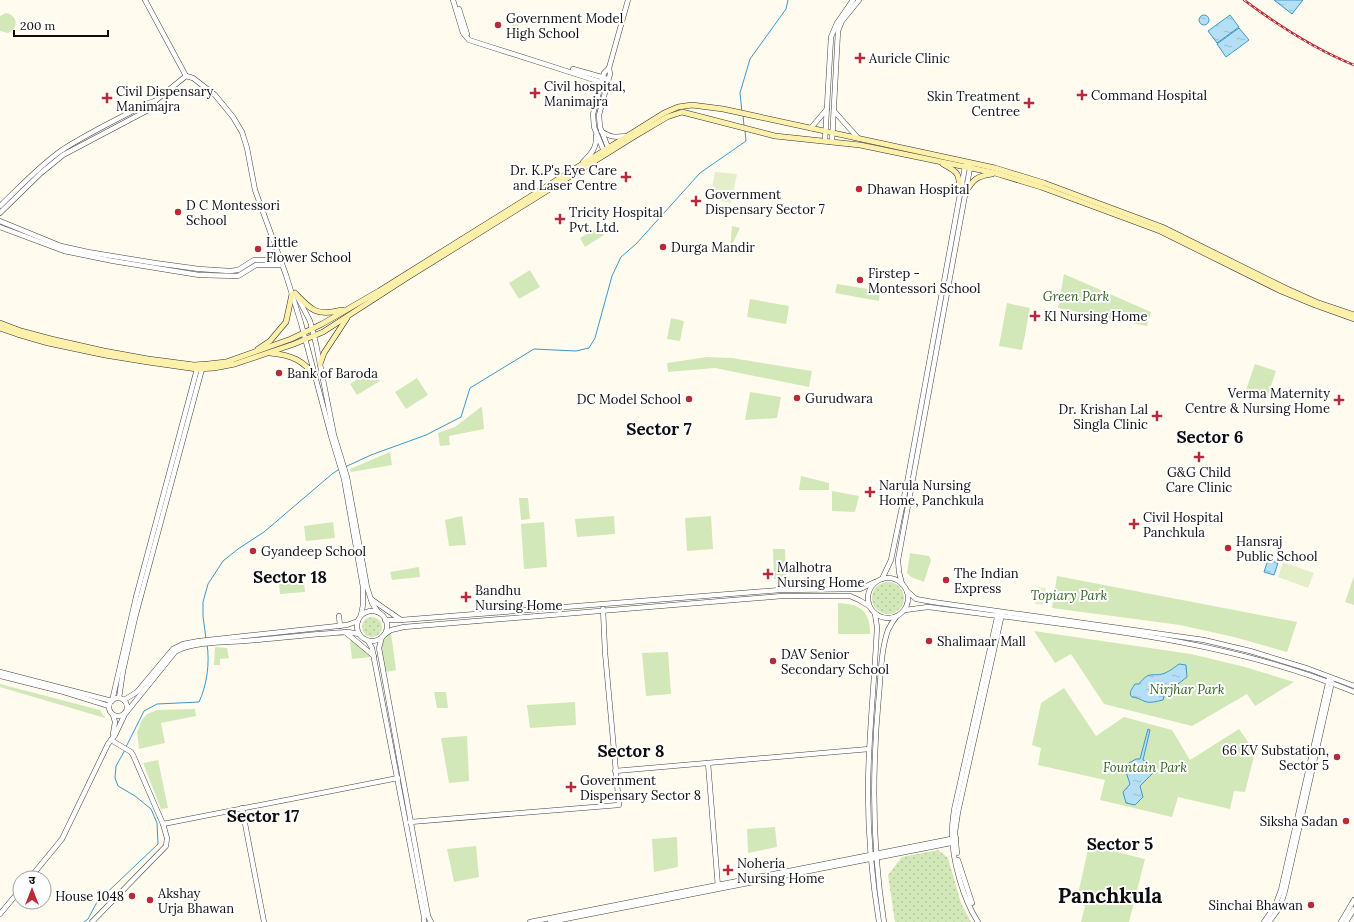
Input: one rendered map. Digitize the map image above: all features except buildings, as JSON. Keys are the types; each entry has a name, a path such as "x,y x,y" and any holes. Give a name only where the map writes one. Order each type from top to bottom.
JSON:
{"main road":[{"path":"0,323 21,331 104,351 148,359 186,364 226,362 253,353 312,329 350,308 582,164 607,151 627,136 664,113 678,107 692,105 729,110 858,138 995,173 1041,187 1160,231 1281,291 1354,319"},
{"path":"0,328 48,343 105,355 200,369 235,364 305,340 323,332 607,151 667,116 682,112 775,136 825,142 860,144 937,161 968,166 995,168 1044,183 1162,227 1316,302 1354,315"},
{"path":"937,161 958,173 963,193"},
{"path":"963,193 976,179 983,175 995,173"},
{"path":"253,353 270,341 286,322 293,293 310,308 322,313 331,313 350,308"},
{"path":"320,364 324,353 333,338 349,316"},
{"path":"268,353 281,354 300,361 309,368 316,378"}],"street":[{"path":"145,0 186,76 193,78 215,95 233,117 242,132 247,148 254,190 293,293 305,340 353,505 366,587 370,599 378,612 383,616 387,627 378,648 428,916 431,922"},
{"path":"454,0 467,34"},
{"path":"454,0 463,33 469,40 582,77 601,82 608,82"},
{"path":"582,164 594,151 596,144 599,115 610,74 609,68 628,0"},
{"path":"825,142 830,37 837,23 853,0"},
{"path":"832,142 838,31 842,21 859,0"},
{"path":"607,151 594,127 594,114 602,77 609,68"},
{"path":"573,69 602,77 608,82"},
{"path":"0,213 41,172 63,155 150,109 155,101 186,76"},
{"path":"0,206 40,167 62,150 146,104 155,101"},
{"path":"810,128 827,109"},
{"path":"834,111 858,138"},
{"path":"124,116 127,122"},
{"path":"598,132 615,137 627,136"},
{"path":"80,140 84,144"},
{"path":"902,584 898,560 923,410 968,166"},
{"path":"0,221 60,248"},
{"path":"0,227 60,248 215,271 238,270 254,260 281,262"},
{"path":"293,293 310,321 340,462"},
{"path":"119,698 123,671 136,612 200,369"},
{"path":"112,740 115,722 109,706 112,700 136,597 200,369"},
{"path":"882,579 891,560 922,416"},
{"path":"343,472 362,587 363,605 357,627 362,638 368,641 375,641 391,630 404,627 782,596 850,596 869,606 875,614 885,619 896,617"},
{"path":"385,620 401,620 780,590 860,589 882,579 891,578 902,584 916,599 1202,646 1354,686"},
{"path":"869,606 867,596 869,590 875,582"},
{"path":"905,610 908,601 907,590"},
{"path":"370,599 401,620"},
{"path":"410,822 619,805 605,652 603,604"},
{"path":"884,922 879,887 874,765 882,662 889,629 896,617 905,610 928,607 1000,614"},
{"path":"361,615 369,611 378,612"},
{"path":"875,614 877,627 869,750 869,818 871,857 879,922"},
{"path":"978,922 969,904 959,876 954,855 954,840 958,812 1000,614"},
{"path":"339,616 340,626"},
{"path":"213,642 340,626 358,621"},
{"path":"124,700 137,692 173,649 183,644 345,632 359,634"},
{"path":"345,632 374,656"},
{"path":"368,641 374,656 424,922"},
{"path":"113,715 118,717 125,714 172,655 180,649 199,643"},
{"path":"0,672 112,700 119,698 124,700 128,706 62,839 37,870"},
{"path":"0,676 78,696 109,706"},
{"path":"1331,680 1354,692"},
{"path":"1267,921 1280,907 1285,891 1331,680"},
{"path":"92,922 166,846 167,838 163,824 133,755 129,750 112,740"},
{"path":"615,771 869,750"},
{"path":"708,763 718,887"},
{"path":"163,824 398,778"},
{"path":"242,808 264,922"},
{"path":"530,922 718,887 954,840"},
{"path":"954,840 962,876 972,904 982,922"},
{"path":"550,922 718,887"},
{"path":"0,914 12,900"},
{"path":"1341,922 1354,900"},
{"path":"1346,922 1354,909"}],"green space":[{"path":"6,13 13,16 16,22 12,31 8,33 0,31 0,16"},
{"path":"518,21 520,35 513,36 511,22"},
{"path":"715,172 737,174 731,203 710,199"},
{"path":"732,226 740,228 730,249"},
{"path":"599,227 604,235 585,247 580,238"},
{"path":"530,270 540,287 519,299 509,283"},
{"name":"Green Park","path":"1064,274 1151,312 1147,326 1058,308"},
{"path":"837,284 880,291 879,301 835,293"},
{"path":"750,299 789,306 786,324 747,317"},
{"path":"1007,303 1030,308 1022,350 999,346"},
{"path":"671,318 684,321 680,341 667,339"},
{"path":"707,357 732,358 812,371 809,387 715,368 668,372 667,363"},
{"path":"1255,364 1276,371 1267,397 1246,390"},
{"path":"373,370 380,381 357,395 350,384"},
{"path":"417,378 428,395 406,409 395,392"},
{"path":"750,392 781,397 777,418 745,420"},
{"path":"481,407 484,429 449,436 450,445 440,446 438,433 455,427"},
{"path":"390,452 392,465 351,472 350,469"},
{"path":"801,476 829,483 829,490 799,490"},
{"path":"832,491 859,496 855,512 832,511"},
{"path":"519,498 528,498 530,519 521,520"},
{"path":"462,516 466,545 449,546 445,520"},
{"path":"614,516 615,534 577,537 575,519"},
{"path":"711,516 713,549 687,551 685,518"},
{"path":"333,522 335,538 306,541 304,526"},
{"path":"544,522 547,567 524,569 521,524"},
{"path":"773,549 785,549 786,579 774,579"},
{"path":"910,553 929,556 931,560 924,582 911,577 907,573"},
{"path":"1283,562 1314,573 1308,588 1278,577"},
{"path":"419,567 420,577 392,580 390,572"},
{"name":"Topiary Park","path":"1057,576 1297,622 1287,652 1234,637 1180,625 1052,608"},
{"path":"1354,576 1354,605 1345,602"},
{"path":"304,582 305,592 280,594 279,584"},
{"path":"888,582 897,585 901,589 904,598 901,607 897,611 888,614 879,611 875,607 872,598 875,589 879,585"},
{"path":"1038,587 1046,588 1043,605 1035,604"},
{"path":"838,603 852,605 862,610 868,619 870,634 838,634"},
{"path":"368,617 376,617 382,623 382,631 376,637 368,637 362,631 362,623"},
{"name":"Nirjhar Park","path":"1034,631 1191,654 1245,667 1294,682 1255,706 1247,694 1192,726 1104,704 1071,654 1055,663"},
{"path":"391,633 396,670 386,672 382,646 384,641"},
{"path":"350,641 353,641 371,657 352,659"},
{"path":"215,647 227,648 229,658 220,659 220,665 214,665"},
{"path":"668,652 671,694 646,696 642,653"},
{"path":"0,684 100,710 105,718 0,687"},
{"name":"Fountain Park","path":"1064,688 1096,736 1124,717 1172,730 1190,760 1239,729 1255,752 1245,792 1234,791 1230,809 1178,797 1172,817 1100,800 1105,780 1038,765 1041,748 1032,745 1041,703"},
{"path":"434,692 446,692 448,708 437,708"},
{"path":"575,702 576,725 530,728 527,705"},
{"path":"195,709 196,716 161,723 165,743 139,749 137,732 142,720 147,714 157,710"},
{"path":"467,736 469,781 449,783 441,738"},
{"path":"158,760 168,808 161,809 143,763"},
{"path":"775,827 777,847 748,853 747,829"},
{"path":"677,837 678,867 654,872 652,839"},
{"path":"1089,845 1145,859 1129,922 1081,922 1085,906 1076,903"},
{"path":"476,846 479,877 454,882 447,849"},
{"path":"938,850 948,858 961,903 971,922 895,922 888,875 902,857"}],"water":[{"path":"1274,0 1303,0 1292,14"},
{"path":"1202,15 1206,15 1208,16 1208,24 1202,25 1199,22 1199,18"},
{"path":"1230,15 1239,27 1217,43 1208,31"},
{"path":"1239,28 1249,40 1226,57 1217,44"},
{"path":"1268,560 1278,563 1274,575 1264,572"},
{"path":"1179,664 1186,665 1187,677 1169,691 1163,691 1163,700 1146,702 1132,697 1130,694 1135,684 1139,684 1149,675 1165,673"},
{"path":"1148,729 1150,730 1143,760 1146,761 1153,773 1140,786 1143,797 1135,805 1126,803 1123,792 1130,784 1124,766 1136,759 1140,759"}],"waterway":[{"path":"742,112 740,93 750,59 786,9 788,0"},
{"path":"743,115 744,126"},
{"path":"345,467 371,455 426,435 461,417 470,388 534,349 576,351 589,348 595,338 612,276 621,257 636,244 700,173 746,141 745,131"},
{"path":"206,639 203,602 208,584 223,561 264,532 338,470"},
{"path":"126,747 144,711 157,704 199,702 207,674 207,644"},
{"path":"84,922 88,919 97,902 158,844 157,823 151,809 135,796 118,786 115,778 116,766 125,750"}],"railway":[{"path":"1244,0 1297,36 1325,52 1354,65"}],"place":[{"name":"Government Model High School","path":"498,25"},
{"name":"Auricle Clinic","path":"860,58"},
{"name":"Civil hospital, Manimajra","path":"535,93"},
{"name":"Command Hospital","path":"1082,95"},
{"name":"Civil Dispensary Manimajra","path":"107,98"},
{"name":"Skin Treatment Centree","path":"1029,103"},
{"name":"Dr. K.P's Eye Care and Laser Centre","path":"626,177"},
{"name":"Dhawan Hospital","path":"859,189"},
{"name":"Government Dispensary Sector 7","path":"696,201"},
{"name":"D C Montessori School","path":"178,212"},
{"name":"Tricity Hospital Pvt. Ltd.","path":"560,219"},
{"name":"Durga Mandir","path":"663,247"},
{"name":"Little Flower School","path":"258,249"},
{"name":"Firstep - Montessori School","path":"860,280"},
{"name":"Kl Nursing Home","path":"1035,316"},
{"name":"Bank of Baroda","path":"279,373"},
{"name":"Gurudwara","path":"797,398"},
{"name":"DC Model School","path":"689,399"},
{"name":"Verma Maternity Centre & Nursing Home","path":"1339,400"},
{"name":"Dr. Krishan Lal Singla Clinic","path":"1157,416"},
{"name":"G&G Child Care Clinic","path":"1199,457"},
{"name":"Narula Nursing Home, Panchkula","path":"870,492"},
{"name":"Civil Hospital Panchkula","path":"1134,524"},
{"name":"Hansraj Public School","path":"1228,548"},
{"name":"Gyandeep School","path":"253,551"},
{"name":"Malhotra Nursing Home","path":"768,574"},
{"name":"The Indian Express","path":"946,580"},
{"name":"Bandhu Nursing Home","path":"466,597"},
{"name":"Shalimaar Mall","path":"929,641"},
{"name":"DAV Senior Secondary School","path":"773,661"},
{"name":"66 KV Substation, Sector 5","path":"1337,757"},
{"name":"Government Dispensary Sector 8","path":"571,787"},
{"name":"Siksha Sadan","path":"1346,821"},
{"name":"Noheria Nursing Home","path":"728,870"},
{"name":"House 1048","path":"132,896"},
{"name":"Akshay Urja Bhawan","path":"150,900"},
{"name":"Sinchai Bhawan","path":"1311,905"}],"district":[{"name":"Sector 7","path":"659,429"},
{"name":"Sector 6","path":"1210,437"},
{"name":"Sector 18","path":"290,577"},
{"name":"Sector 8","path":"631,751"},
{"name":"Sector 17","path":"263,816"},
{"name":"Sector 5","path":"1120,844"},
{"name":"Panchkula","path":"1110,895"}]}
